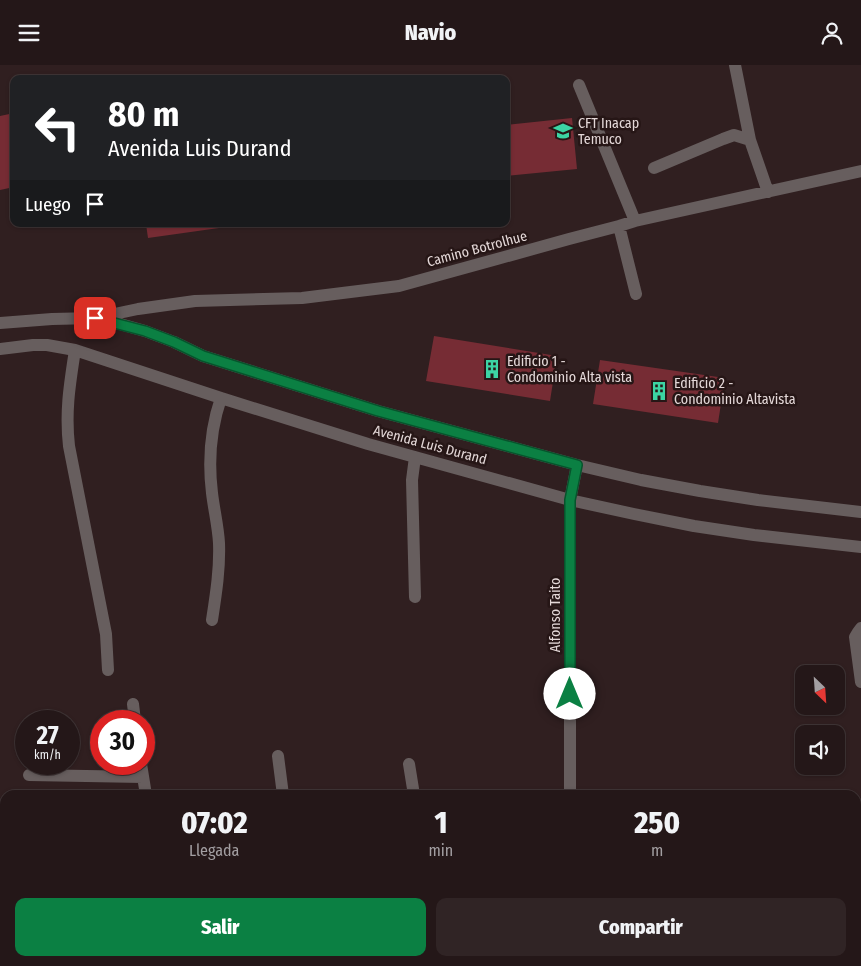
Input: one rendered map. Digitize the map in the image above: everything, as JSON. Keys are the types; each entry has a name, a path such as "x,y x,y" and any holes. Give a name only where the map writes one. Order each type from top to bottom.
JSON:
{"street":[{"path":"735,65 750,141 768,192"},
{"path":"579,85 635,221"},
{"path":"654,168 734,135 750,141"},
{"name":"Camino Botrolhue","path":"95,318 138,309 195,301 302,298 399,285 635,221 861,171"},
{"path":"619,226 636,294"},
{"name":"Avenida Luis Durand","path":"0,323 95,318 145,331 203,356 378,411 577,465 700,491 861,512"},
{"name":"Avenida Luis Durand","path":"0,349 33,345 75,349 221,398 368,444 570,500 634,515 754,535 861,547"},
{"path":"75,349 68,395 67,429 106,634 108,670"},
{"path":"212,620 218,577 219,544 217,518 212,495 210,447 215,416 221,398"},
{"path":"415,457 412,480 415,597"},
{"name":"Alfonso Taito","path":"570,790 570,500 577,465"},
{"path":"861,628 856,637 856,643 861,682"},
{"path":"132,704 133,710"},
{"path":"278,756 282,790"},
{"path":"409,764 413,790"},
{"path":"29,775 143,777 145,790"}],"building":[{"path":"10,114 10,188 0,190 0,116"},
{"path":"572,118 577,169 510,176 510,125"},
{"path":"146,227 219,228 148,238"},
{"name":"Edificio 1 - Condominio Alta vista","path":"434,336 557,356 550,401 426,381"},
{"name":"Edificio 2 - Condominio Altavista","path":"600,360 725,378 718,423 593,404"}],"place":[{"name":"CFT Inacap Temuco","path":"563,131"},
{"name":"Edificio 1 - Condominio Alta vista","path":"492,369"},
{"name":"Edificio 2 - Condominio Altavista","path":"659,391"}],"route":[{"path":"95,318 145,331 203,356 378,411 577,465 570,500 570,694"}]}
